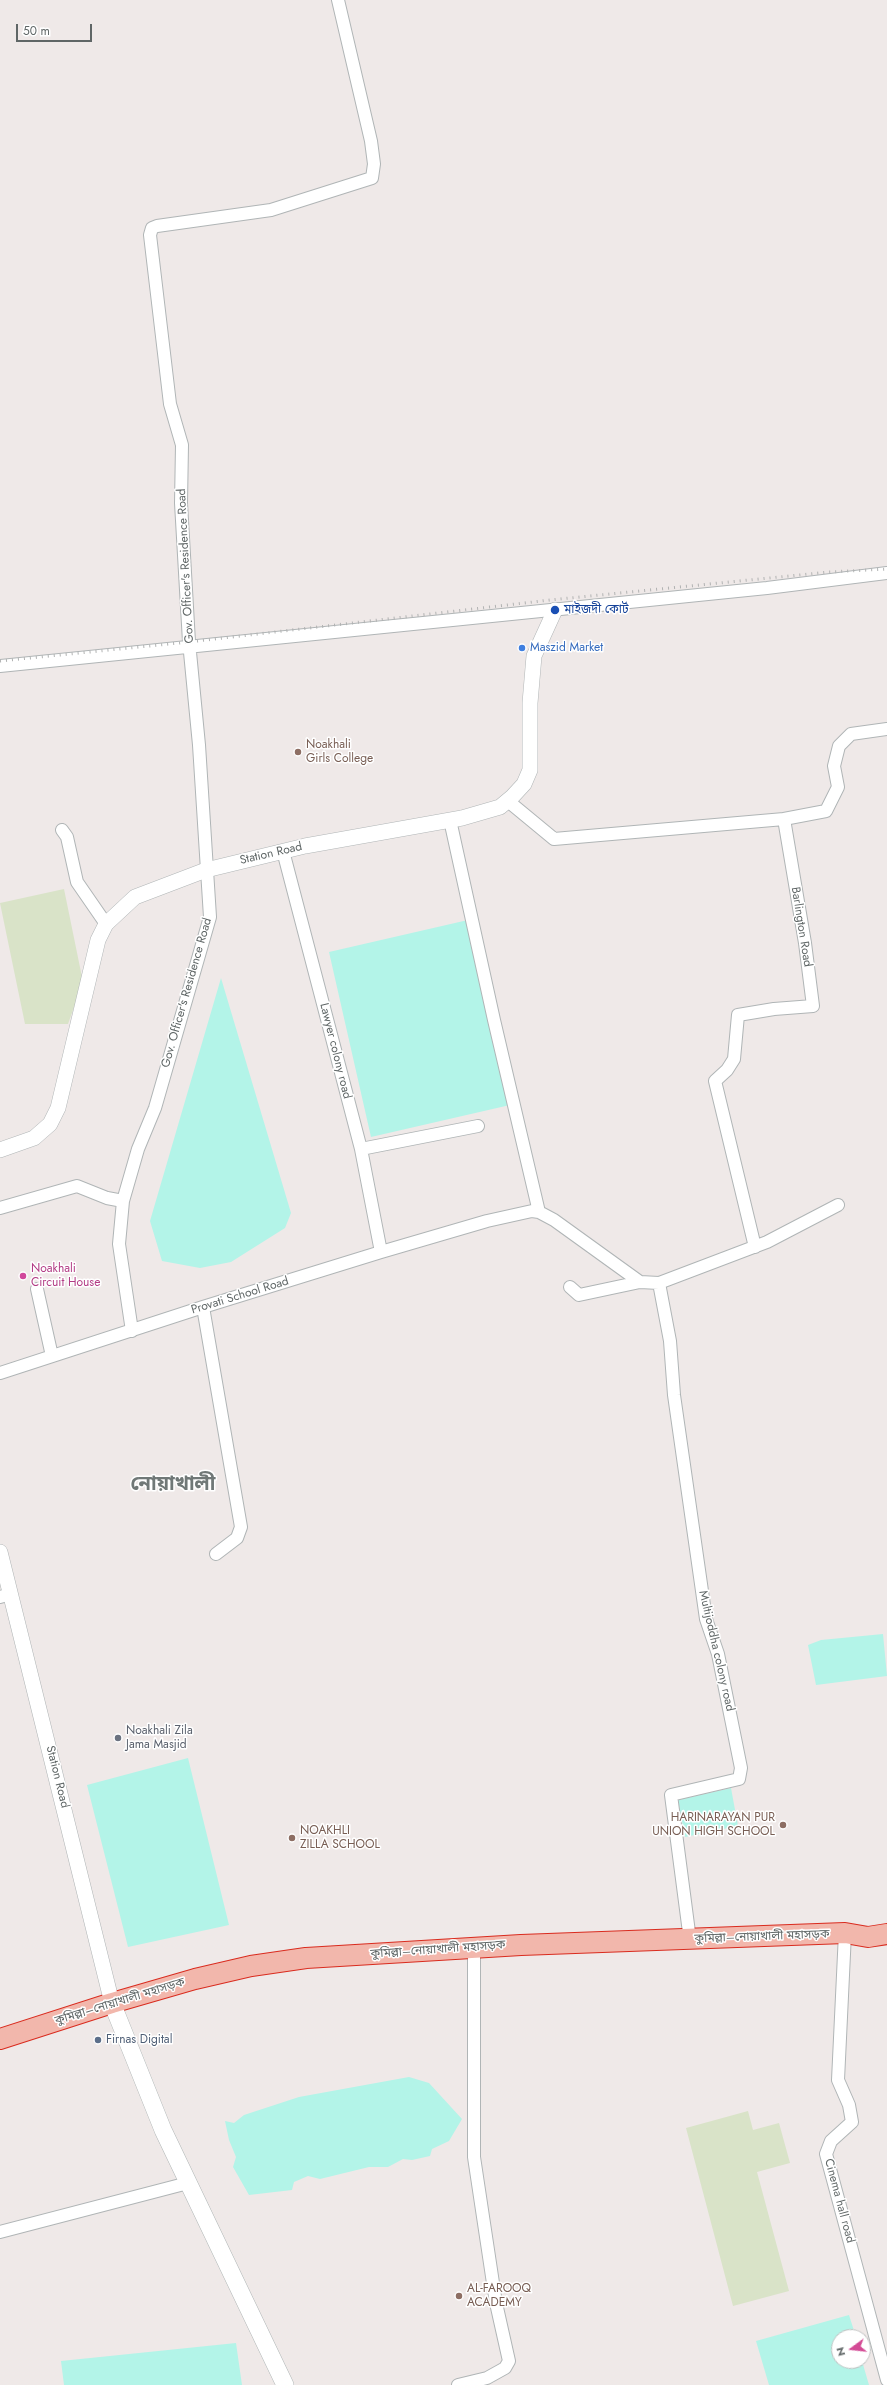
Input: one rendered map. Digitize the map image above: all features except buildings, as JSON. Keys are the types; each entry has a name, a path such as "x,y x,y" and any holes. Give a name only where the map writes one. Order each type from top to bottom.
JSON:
{"highway":[{"name":"কুমিল্লা–নোয়াখালী মহাসড়ক","path":"0,2039 112,2003 251,1966 306,1958 474,1949 846,1934 868,1937 887,1934"}],"main road":[{"path":"112,2003 163,2130 285,2385"}],"street":[{"name":"Gov. Officer's Residence Road","path":"132,1331 119,1244 123,1201 138,1149 155,1108 210,917 210,894 206,870 191,648 189,642 181,503 182,445 170,404 150,234 152,228 158,226 272,210 372,178 374,164 371,140 338,0"},
{"path":"0,666 191,648 887,574"},
{"name":"Station Road","path":"0,1150 34,1138 50,1124 58,1108 98,940 106,924 135,897 206,870 283,851 450,820 500,807 508,801 524,784 530,770 530,703 534,656 555,610"},
{"path":"508,801 554,839 784,819 826,811 838,787 834,766 839,746 850,734 887,729"},
{"name":"Barlington Road","path":"755,1247 714,1081 727,1070 734,1059 738,1015 774,1009 813,1006 805,943 784,819"},
{"path":"450,820 494,1020 539,1212 594,1247 640,1282 657,1289 755,1247 838,1205"},
{"path":"62,830 66,837 77,882 106,924"},
{"name":"Lawyer colony road","path":"283,851 361,1149 381,1252"},
{"path":"361,1149 478,1126"},
{"path":"0,1208 20,1201 77,1186 107,1198 123,1201"},
{"name":"Provati School Road","path":"0,1373 202,1307 381,1252 495,1220 532,1211 539,1212"},
{"path":"570,1287 579,1295 640,1282"},
{"path":"37,1289 52,1356"},
{"name":"Multijoddha colony road","path":"657,1289 670,1341 674,1395 706,1620 718,1654 741,1768 739,1779 671,1795 690,1940"},
{"path":"202,1307 241,1527 237,1538 216,1554"},
{"name":"Station Road","path":"0,1552 5,1596 112,2003"},
{"name":"Cinema hall road","path":"846,1934 838,2080 849,2105 852,2122 832,2141 826,2154 887,2380"},
{"path":"458,2385 487,2378 505,2368 509,2361 496,2303 474,2157 474,1949"},
{"path":"0,2232 188,2184"}],"shaded area":[{"path":"64,889 83,982 68,1024 25,1024 0,903"},
{"path":"468,920 510,1105 371,1137 329,952"},
{"path":"221,978 291,1213 285,1228 231,1262 200,1268 162,1261 150,1221"},
{"path":"883,1634 887,1676 816,1685 808,1645 821,1640"},
{"path":"188,1758 229,1925 128,1947 87,1785"},
{"path":"731,1788 738,1826 685,1837 678,1800"},
{"path":"409,2077 429,2083 462,2119 449,2141 432,2149 430,2156 412,2160 403,2159 388,2167 369,2167 320,2179 308,2176 294,2182 292,2190 249,2195 233,2167 236,2157 229,2140 225,2121 234,2123 244,2115 299,2097"},
{"path":"748,2111 753,2130 779,2123 790,2163 757,2172 789,2291 733,2306 686,2128"},
{"path":"849,2315 853,2329 831,2329 831,2369 864,2369 869,2385 769,2385 756,2341"},
{"path":"236,2343 242,2385 64,2385 61,2361"}],"railway":[{"path":"0,661 189,642 550,600 829,572 887,569"}],"place":[{"name":"মাইজদী কোর্ট","path":"555,610"},
{"name":"Maszid Market","path":"522,648"},
{"name":"Noakhali Girls College","path":"298,752"},
{"name":"Noakhali Circuit House","path":"23,1276"},
{"name":"Noakhali Zila Jama Masjid","path":"118,1738"},
{"name":"HARINARAYAN PUR UNION HIGH SCHOOL","path":"783,1825"},
{"name":"NOAKHLI ZILLA SCHOOL","path":"292,1838"},
{"name":"Firnas Digital","path":"98,2040"},
{"name":"AL-FAROOQ ACADEMY","path":"459,2296"}],"district":[{"name":"নোয়াখালী","path":"173,1485"}]}
